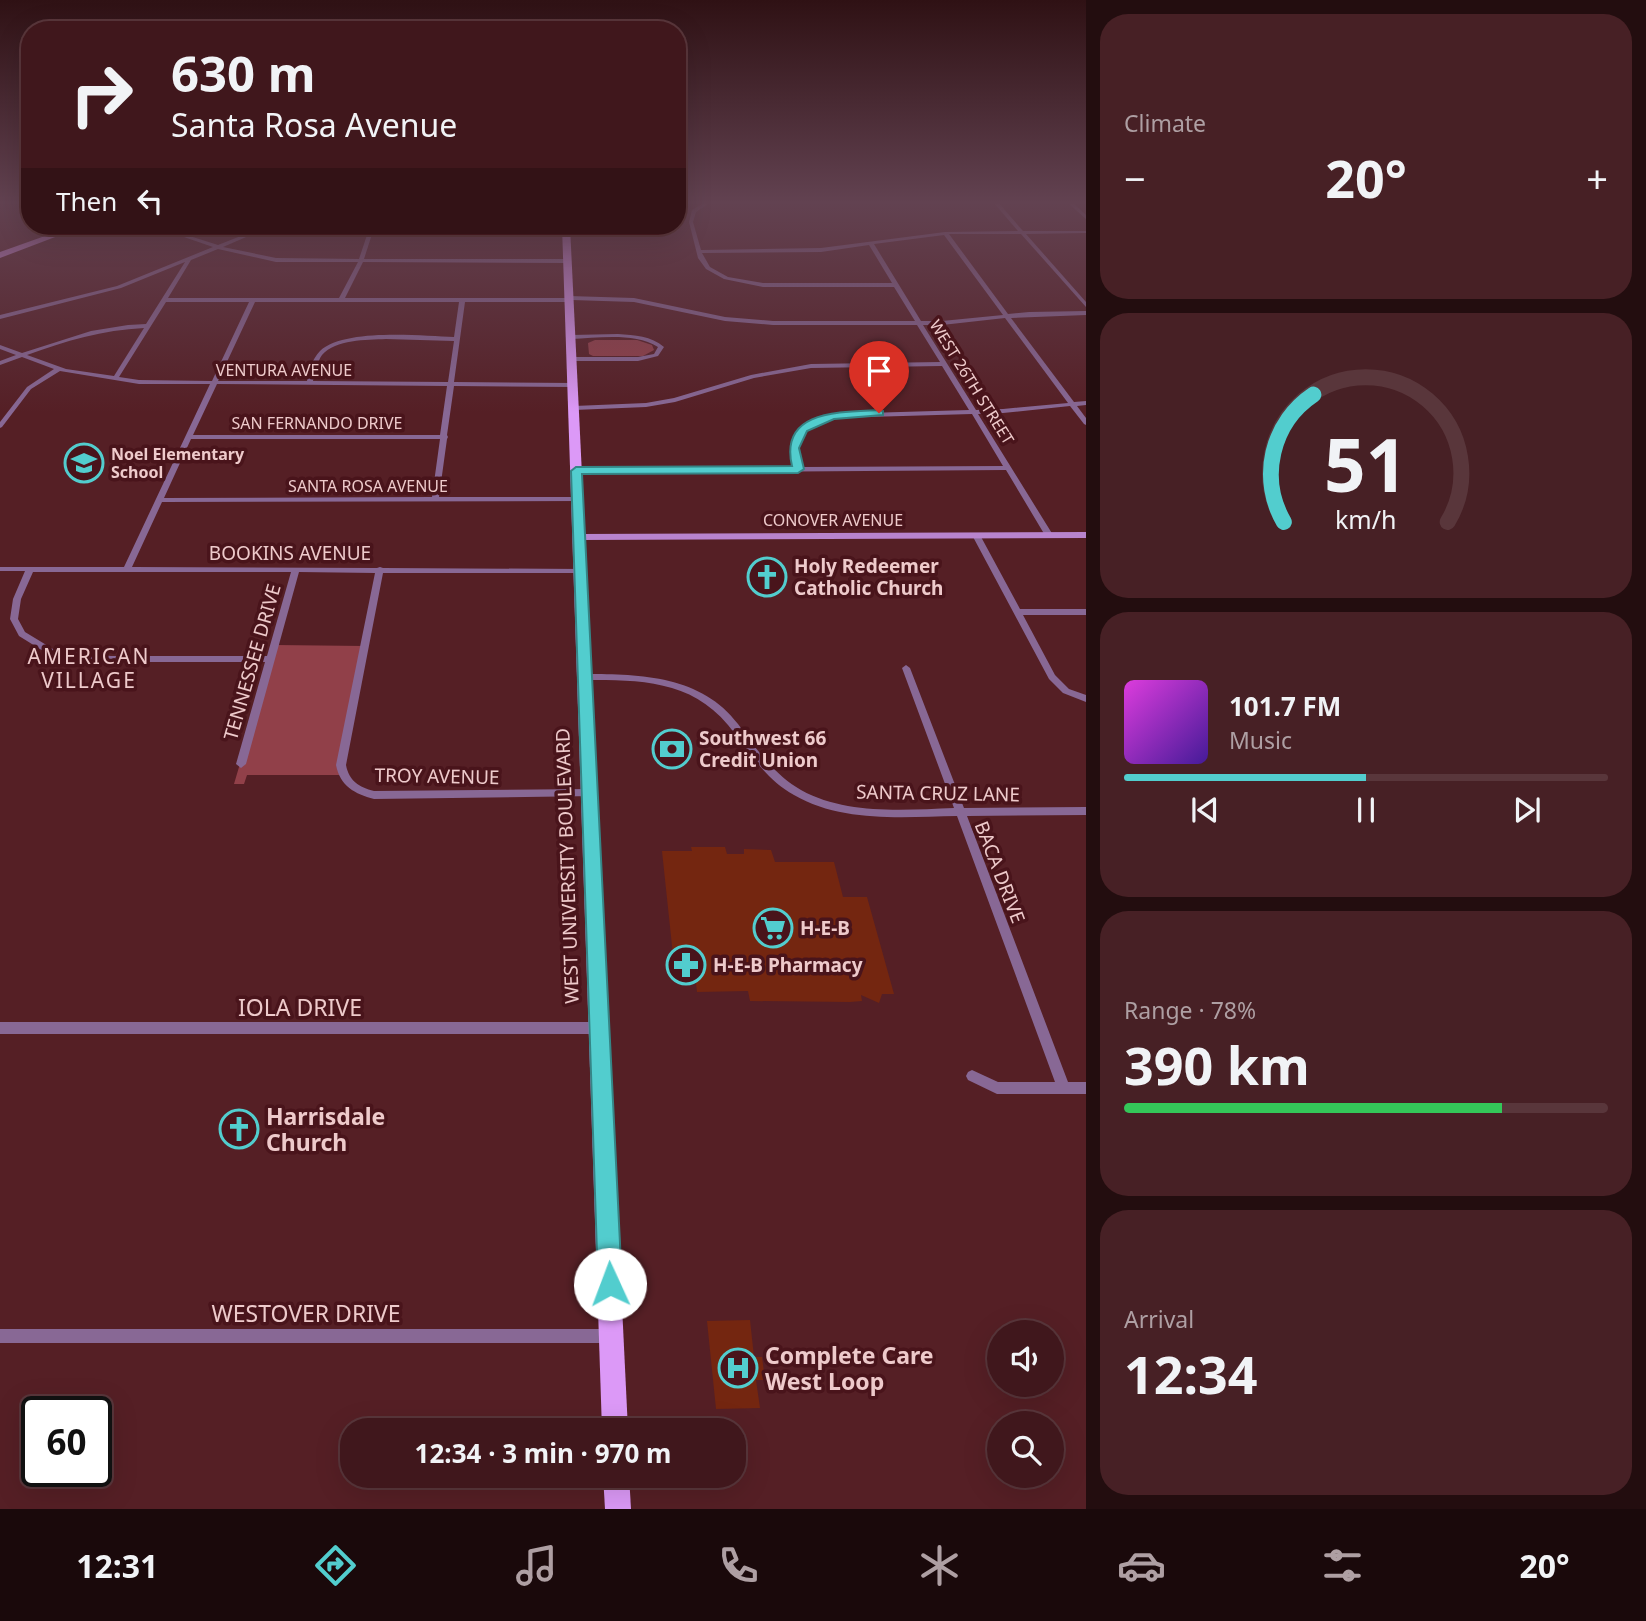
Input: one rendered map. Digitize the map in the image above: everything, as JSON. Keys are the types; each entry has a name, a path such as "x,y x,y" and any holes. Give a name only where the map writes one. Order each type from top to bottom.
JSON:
{"main road":[{"name":"WEST UNIVERSITY BOULEVARD","path":"568,272 615,1418"},
{"path":"617,1488 618,1509"}],"street":[{"path":"0,317 119,287 156,272"},
{"path":"115,379 181,272"},
{"path":"341,300 356,272"},
{"path":"714,272 747,283 896,285"},
{"name":"WEST 26TH STREET","path":"888,272 1049,535"},
{"path":"975,272 1086,423"},
{"path":"1057,272 1086,305"},
{"path":"164,300 644,301 716,317 764,323 918,323 1086,313"},
{"path":"127,569 254,300"},
{"path":"435,499 462,300"},
{"path":"0,363 95,331 148,326"},
{"path":"570,337 639,338 653,341 661,347 656,355 643,359 572,359"},
{"path":"309,384 319,356 337,344 366,340 457,339"},
{"name":"VENTURA AVENUE","path":"0,347 59,369 115,379 214,384 573,385"},
{"path":"574,408 615,408 665,402 753,376 811,366 945,364"},
{"path":"0,426 29,388 59,369"},
{"path":"798,469 794,441 803,428 821,419 857,414 974,412 1086,403"},
{"name":"SAN FERNANDO DRIVE","path":"189,437 445,437"},
{"path":"576,471 1008,468"},
{"name":"SANTA ROSA AVENUE","path":"159,500 578,499"},
{"name":"CONOVER AVENUE","path":"580,537 1086,535"},
{"path":"976,536 1052,677 1066,691 1086,699"},
{"name":"BOOKINS AVENUE","path":"0,569 581,570"},
{"path":"30,569 17,598 14,619 22,634 51,652 111,659 271,659"},
{"name":"TENNESSEE DRIVE","path":"241,764 296,569"},
{"name":"TROY AVENUE","path":"380,569 341,765 347,781 357,789 374,795 591,793"},
{"path":"1017,612 1086,612"},
{"name":"BACA DRIVE","path":"906,668 1065,1088"},
{"name":"SANTA CRUZ LANE","path":"586,677 646,678 672,683 697,694 731,722 762,765 782,783 810,799 870,813 1086,811"},
{"name":"IOLA DRIVE","path":"0,1028 599,1028"},
{"path":"972,1076 997,1088 1086,1088"},
{"name":"WESTOVER DRIVE","path":"0,1336 612,1336"}],"shaded area":[{"path":"595,340 637,340 652,345 654,350 643,356 593,356 589,354 588,343"},
{"path":"275,645 365,646 342,775 247,775 244,784 234,784"}],"building":[{"name":"H-E-B","path":"691,847 725,847 727,854 744,854 744,849 771,850 775,862 834,862 843,897 867,897 894,994 882,994 879,1003 861,995 862,1001 850,1002 750,1001 748,991 697,992 696,983 688,983 687,974 675,974 662,851 692,851"},
{"name":"Complete Care West Loop","path":"750,1320 754,1357 762,1357 765,1380 756,1380 760,1408 716,1409 707,1321"}],"place":[{"name":"Noel Elementary School","path":"84,463"},
{"name":"Holy Redeemer Catholic Church","path":"767,577"},
{"name":"Southwest 66 Credit Union","path":"672,749"},
{"name":"H-E-B","path":"773,928"},
{"name":"H-E-B Pharmacy","path":"686,965"},
{"name":"Harrisdale Church","path":"239,1129"},
{"name":"Complete Care West Loop","path":"738,1368"}],"district":[{"name":"AMERICAN VILLAGE","path":"89,668"}],"route":[{"path":"610,1284 576,471 798,469 793,448 794,441 803,428 832,416 879,413"}]}
